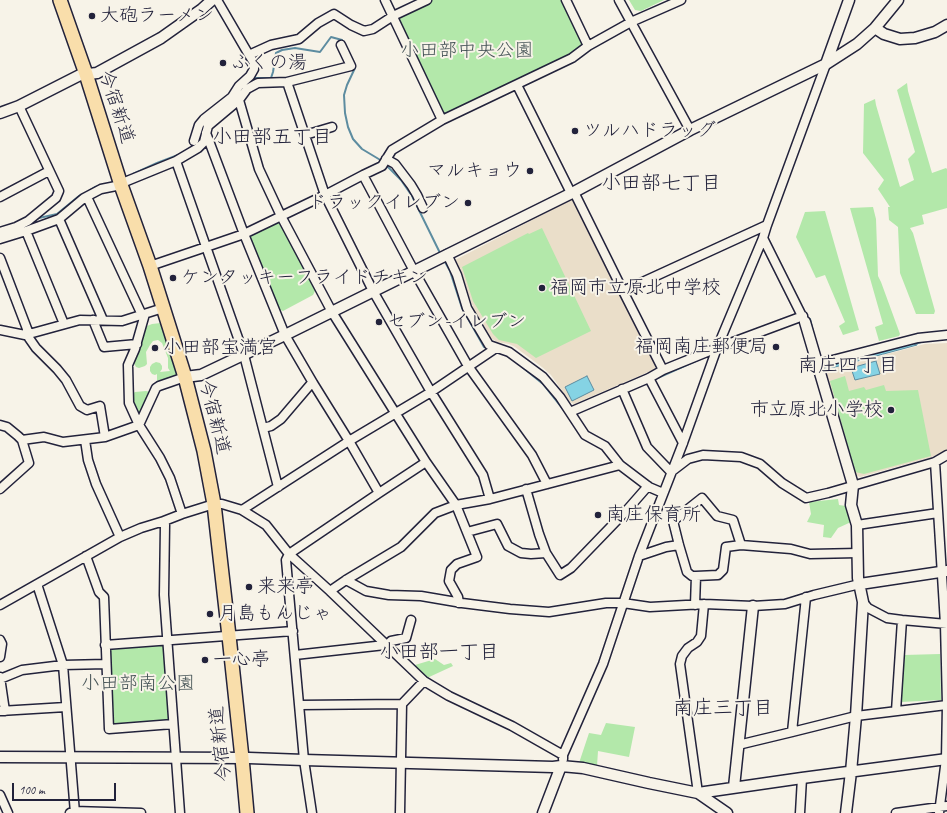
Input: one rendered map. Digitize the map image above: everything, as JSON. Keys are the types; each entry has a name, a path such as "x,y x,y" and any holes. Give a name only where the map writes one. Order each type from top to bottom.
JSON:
{"highway":[{"name":"今宿新道","path":"60,0 89,74"},
{"name":"今宿新道","path":"68,0 89,74 124,183 189,376 204,451 218,504 245,758 253,813"},
{"name":"今宿新道","path":"152,265 163,308 189,376"},
{"name":"今宿新道","path":"245,758 247,813"}],"street":[{"path":"0,113 18,106 80,75 97,73 161,38 202,9 212,0"},
{"path":"194,141 199,125 204,119 232,97 239,86 250,76 254,69 254,63 217,0"},
{"path":"385,0 442,120"},
{"path":"249,55 271,45 299,39 318,23 334,14 364,31 373,29 393,16 427,0"},
{"path":"566,0 588,46"},
{"path":"619,0 690,130"},
{"path":"152,265 244,234 325,195 384,163 392,150 442,120 572,58 588,46 631,22 681,0"},
{"path":"543,813 561,766 563,754 603,664 639,556 717,348 763,238 849,0"},
{"path":"22,440 44,437 63,442 85,440 105,437 139,425 156,388 159,386 189,376 201,375 244,355 572,192 690,130 826,64 857,44 875,28 898,0"},
{"path":"875,28 884,34 900,40 915,38 935,32 947,25"},
{"path":"0,240 58,219 84,198 101,189 124,183 176,162 204,142 208,126 239,100 247,89 258,83 287,82 351,66 340,45"},
{"path":"287,82 325,195 373,291 431,392 483,475 490,499"},
{"path":"517,85 664,370"},
{"path":"239,100 259,169 281,216 332,312 426,462 456,505 477,557 457,564 451,570 449,581 458,597 459,603"},
{"path":"0,232 28,221 56,198 59,191 18,106"},
{"path":"305,135 332,127"},
{"path":"206,133 244,234 285,335 379,493"},
{"path":"176,162 244,355 278,487"},
{"path":"384,163 395,164 411,185 423,208"},
{"path":"0,197 49,171"},
{"path":"363,174 414,271 468,366 532,455 547,484"},
{"path":"87,197 144,314 137,344 128,365 129,403 139,425 160,458 170,478 182,514"},
{"path":"58,219 103,320"},
{"path":"623,291 767,225"},
{"path":"26,231 64,324"},
{"path":"763,238 804,319 853,485 851,505 857,525 858,578 863,602 856,716 846,813"},
{"path":"444,256 457,274 467,308 489,345 509,352 543,377 560,397 585,435 605,446 620,465 648,486 663,492"},
{"path":"0,258 29,334 29,338 36,348 66,380 80,406 87,410 100,406 105,437"},
{"path":"0,330 25,335 80,320 122,321 163,308"},
{"path":"572,415 650,381 664,370 717,348 804,319"},
{"path":"93,320 104,347 137,344"},
{"path":"817,364 918,338 947,335"},
{"path":"242,510 349,441 431,392 496,348"},
{"path":"650,381 682,443"},
{"path":"263,428 271,426 281,419 310,385 313,384"},
{"path":"623,392 647,447 671,472"},
{"path":"0,426 7,427 22,440 29,463 0,489"},
{"path":"85,440 88,460 96,484 120,537"},
{"path":"671,472 688,459 703,455 741,457 760,464 782,483 806,498 935,462 947,455"},
{"path":"312,813 304,760 286,560 289,554 426,462"},
{"path":"896,813 942,809 947,759 946,624 944,571 938,513 935,462"},
{"path":"330,591 401,547 435,513 456,505 490,499 620,465"},
{"path":"526,489 546,553 560,575 571,568 648,486"},
{"path":"741,546 733,520 717,516 702,498 673,521 687,572 692,576 718,575 723,570 726,547 741,546 791,549 810,554 858,553"},
{"path":"0,605 120,537 141,528 218,504 242,510 266,525 289,554 424,681 449,696 512,726 563,754"},
{"path":"857,525 938,513"},
{"path":"164,521 164,595 180,813"},
{"path":"466,532 496,524 508,546 521,553 546,553"},
{"path":"639,556 666,547 679,545"},
{"path":"86,556 99,592 104,597 108,729 173,724"},
{"path":"346,580 366,591 389,595 421,596 459,603 550,612 606,603 623,603 650,607 700,604 753,606 785,604 814,595 860,584 944,571"},
{"path":"696,576 700,604 701,636 697,642 688,648 682,656 680,664 698,793 726,813"},
{"path":"37,584 63,665 70,758 72,812 141,813"},
{"path":"792,732 806,598"},
{"path":"863,602 868,608 887,618 946,624"},
{"path":"734,787 753,606"},
{"path":"295,655 386,646 391,641 406,638 411,620"},
{"path":"896,711 902,620"},
{"path":"106,645 293,631"},
{"path":"0,640 2,644 0,657"},
{"path":"66,707 3,711 0,678 22,670 63,665 106,664"},
{"path":"400,813 402,704 424,681"},
{"path":"300,705 402,704"},
{"path":"738,745 856,716 947,704"},
{"path":"0,757 245,758 561,766 583,768 698,793 947,759"},
{"path":"800,813 802,778"},
{"path":"0,795 8,813"}],"shaded area":[{"name":"福岡市立原北中学校","path":"575,198 656,367 653,370 574,404 570,402 551,375 542,367 515,347 509,344 497,342 491,338 475,312 455,260"},
{"name":"市立原北小学校","path":"947,343 947,450 932,457 860,477 853,474 824,371 925,344"}],"green space":[{"name":"小田部中央公園","path":"428,0 566,0 588,46 442,120 393,16"},
{"path":"629,0 664,0 641,11 635,10"},
{"path":"907,83 932,173 946,168 947,169 947,208 922,215 924,224 910,228 913,233 935,311 934,314 916,314 900,273 898,227 889,220 888,207 890,207 878,189 884,180 863,153 864,104 875,99 900,187 914,180 908,159 915,152 897,90"},
{"path":"873,207 876,219 878,276 900,334 899,336 879,341 875,327 883,324 850,208"},
{"path":"825,211 859,330 843,335 839,326 845,322 825,275 816,278 796,237 805,212"},
{"path":"277,221 281,222 316,289 313,295 283,311 280,310 249,238 251,234"},
{"path":"542,228 591,331 536,358 517,344 499,340 493,334 473,301 462,267 528,233 529,234"},
{"path":"161,323 163,324 166,336 165,338 168,338 175,359 178,377 159,383 157,380 157,374 152,374 150,367 156,362 160,363 162,366 160,372 170,371 168,368 168,358 162,343 158,340 153,341 150,345 146,352 147,364 145,366 139,368 136,367 133,361 147,326"},
{"path":"845,376 849,391 864,387 866,390 884,385 886,391 918,390 931,456 864,474 855,472 830,381"},
{"path":"135,392 150,392 151,394 141,413 137,413 131,395"},
{"path":"838,499 839,505 846,506 851,522 838,528 831,538 823,537 824,525 807,522 811,514 809,502"},
{"name":"小田部南公園","path":"165,643 170,722 111,727 107,647"},
{"path":"940,654 941,700 901,702 904,655"},
{"path":"435,659 444,665 451,663 453,666 427,678 415,665"},
{"path":"606,723 635,727 629,757 598,751 597,766 579,763 589,733 601,735"}],"water":[{"path":"916,341 917,345 824,370 823,367 824,366"},
{"path":"876,361 880,374 855,380 851,368"},
{"path":"587,376 594,390 572,401 565,387"}],"waterway":[{"path":"248,83 254,78 271,78 276,53 282,50 295,48 320,52 331,37 342,40 344,44"},
{"path":"354,66 355,68 344,95 345,113 348,127 353,139 362,149 382,161"},
{"path":"189,149 198,142 204,125"},
{"path":"133,174 178,155"},
{"path":"385,164 401,180 412,196 441,255"},
{"path":"89,191 99,186"},
{"path":"32,222 39,218 57,214 79,196 84,194"},
{"path":"444,260 450,271 462,308 484,347 488,348"},
{"path":"808,319 810,319 814,336"},
{"path":"915,344 924,341"},
{"path":"653,380 707,356"},
{"path":"521,366 543,384 566,413"}],"place":[{"name":"大砲ラーメン","path":"92,16"},
{"name":"ふくの湯","path":"223,63"},
{"name":"ツルハドラッグ","path":"575,131"},
{"name":"マルキョウ","path":"530,171"},
{"name":"ドラックイレブン","path":"468,203"},
{"name":"ケンタッキーフライドチキン","path":"173,278"},
{"name":"福岡市立原北中学校","path":"542,288"},
{"name":"セブン-イレブン","path":"379,322"},
{"name":"福岡南庄郵便局","path":"776,347"},
{"name":"小田部宝満宮","path":"155,348"},
{"name":"市立原北小学校","path":"891,410"},
{"name":"南庄保育所","path":"598,515"},
{"name":"来来亭","path":"249,587"},
{"name":"月島もんじゃ","path":"210,614"},
{"name":"一心亭","path":"205,660"}],"district":[{"name":"小田部五丁目","path":"272,138"},
{"name":"小田部七丁目","path":"661,184"},
{"name":"南庄四丁目","path":"848,366"},
{"name":"小田部一丁目","path":"439,653"},
{"name":"南庄三丁目","path":"723,709"}]}
